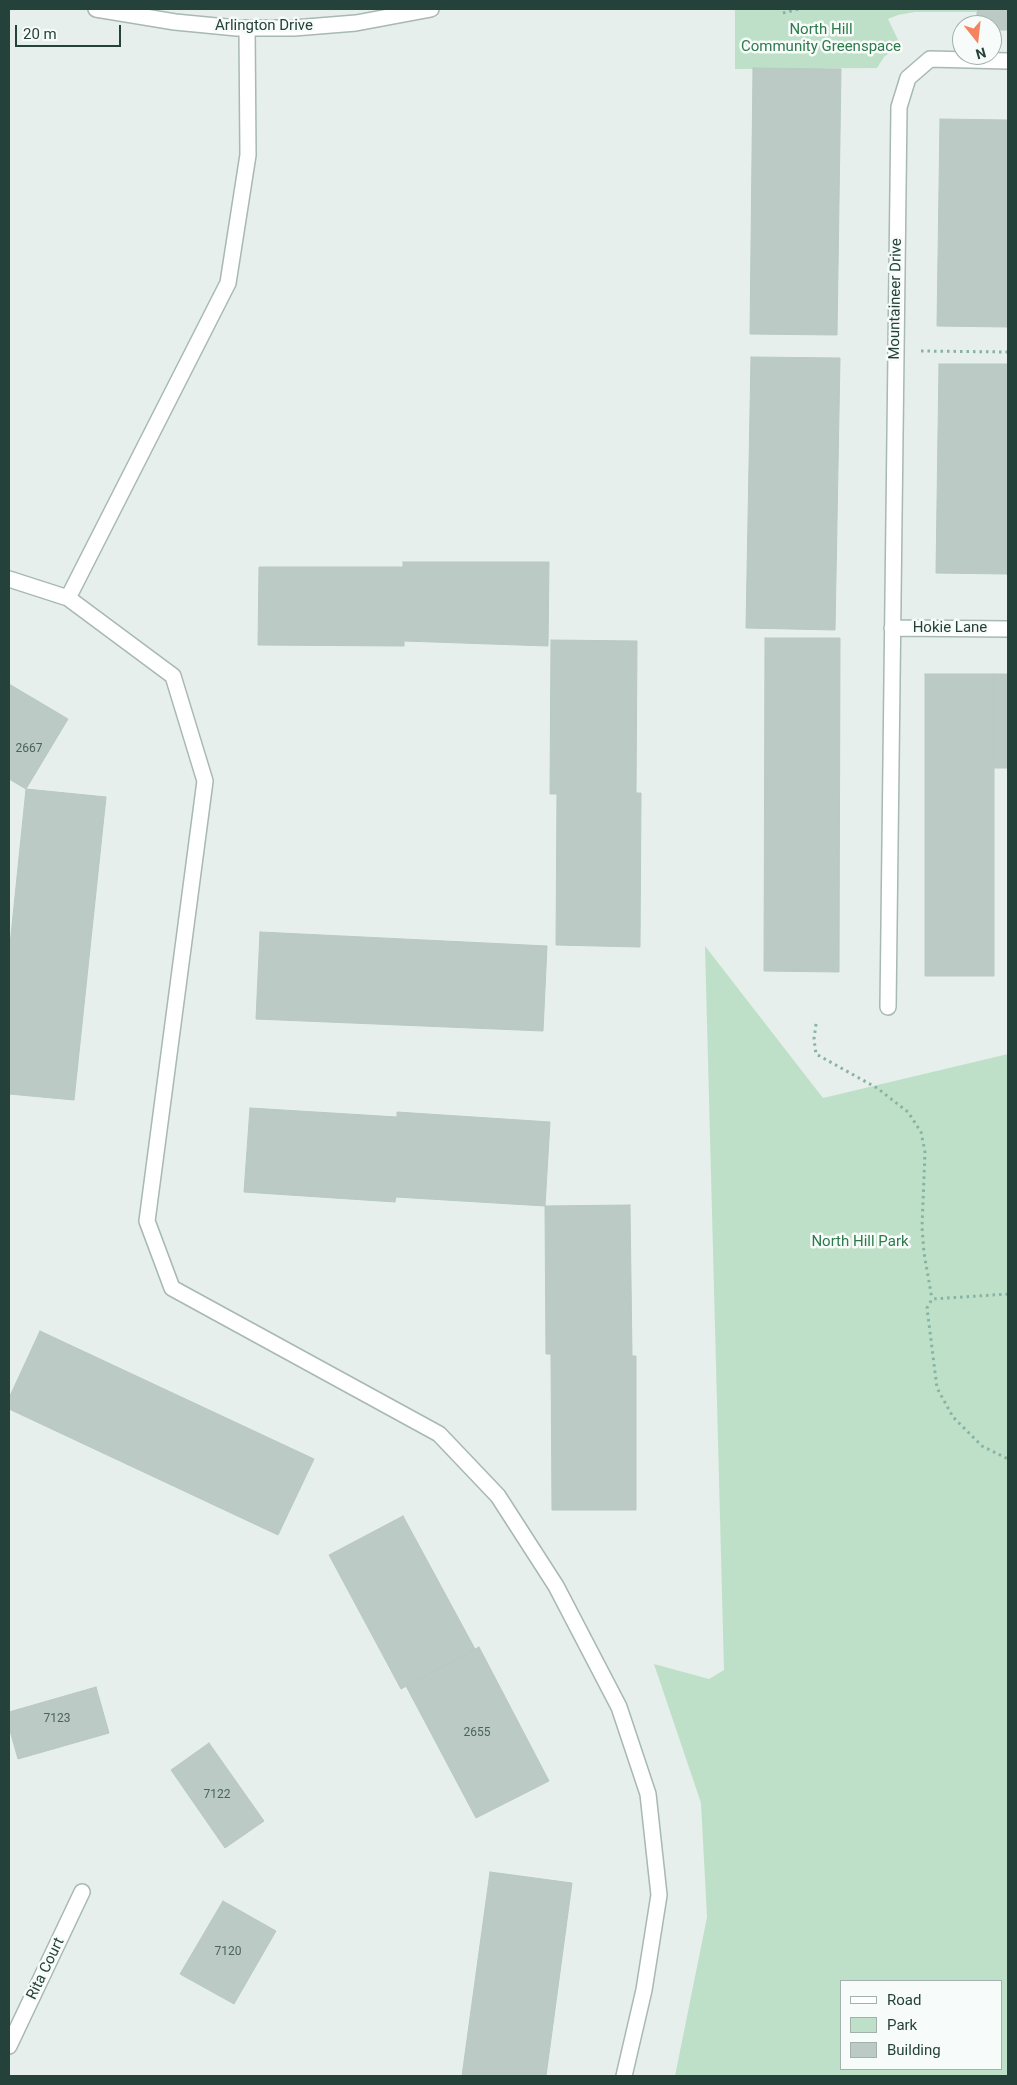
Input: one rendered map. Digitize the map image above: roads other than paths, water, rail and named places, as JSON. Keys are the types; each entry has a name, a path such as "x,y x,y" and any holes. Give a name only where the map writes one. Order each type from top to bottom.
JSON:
{"street":[{"name":"Arlington Drive","path":"96,9 175,22 247,28 294,28 356,23 432,9"},
{"path":"68,598 228,283 248,155 247,28"},
{"name":"Mountaineer Drive","path":"888,1007 899,107 908,78 930,59 1008,61"},
{"path":"9,579 68,598 173,676 204,781 147,1221 172,1288 439,1434 498,1496 556,1586 619,1707 648,1794 659,1895 644,1990 624,2076"},
{"name":"Hokie Lane","path":"892,628 1008,629"},
{"name":"Rita Court","path":"9,2046 82,1892"}],"park label":[{"name":"North Hill Community Greenspace","path":"821,38"},
{"name":"North Hill Park","path":"860,1242"}]}
